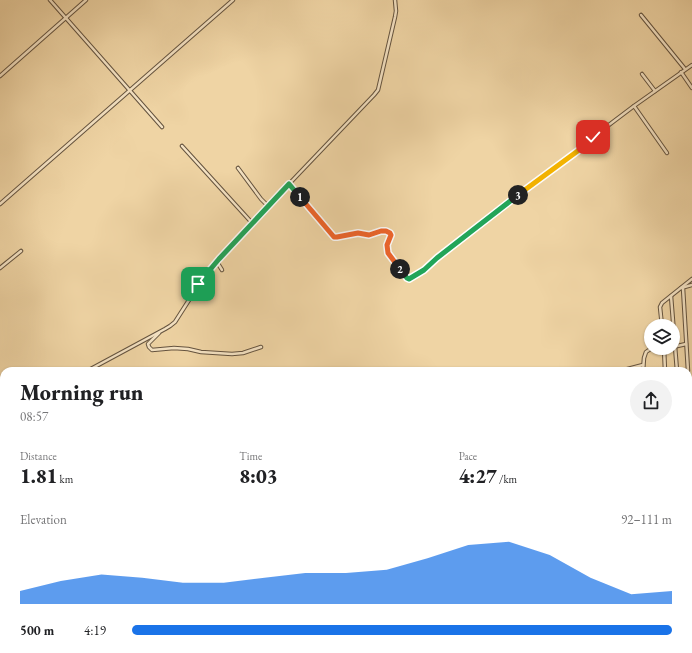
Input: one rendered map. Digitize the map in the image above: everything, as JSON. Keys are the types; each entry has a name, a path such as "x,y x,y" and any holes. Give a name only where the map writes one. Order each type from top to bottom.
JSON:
{"street":[{"path":"50,0 162,127"},
{"path":"0,76 86,0"},
{"path":"0,204 234,0"},
{"path":"94,367 175,322 198,284 217,262 376,92 396,17 395,0"},
{"path":"641,15 685,69"},
{"path":"289,184 334,237 358,233 369,235 381,231 390,233 391,235 387,245 388,253 407,278 410,279 424,270 519,193 579,150 593,137 655,90 692,65"},
{"path":"681,72 692,88"},
{"path":"642,74 655,90"},
{"path":"634,106 667,153"},
{"path":"182,146 253,224"},
{"path":"238,168 269,207"},
{"path":"0,268 21,251"},
{"path":"217,262 222,270"},
{"path":"662,319 662,303 692,279"},
{"path":"682,288 692,285"},
{"path":"682,288 688,367"},
{"path":"671,296 672,319"},
{"path":"160,331 148,344 152,350 174,348 201,352 232,354 243,353 261,347"},
{"path":"680,345 686,344"},
{"path":"635,367 643,365 645,355"},
{"path":"664,355 665,367"},
{"path":"675,355 677,367"}],"route":[{"path":"198,284 219,259 289,184 334,237 358,233 369,235 381,231 390,233 391,235 387,245 388,253 407,278 410,279 424,270 524,189 579,150 593,137"}]}
